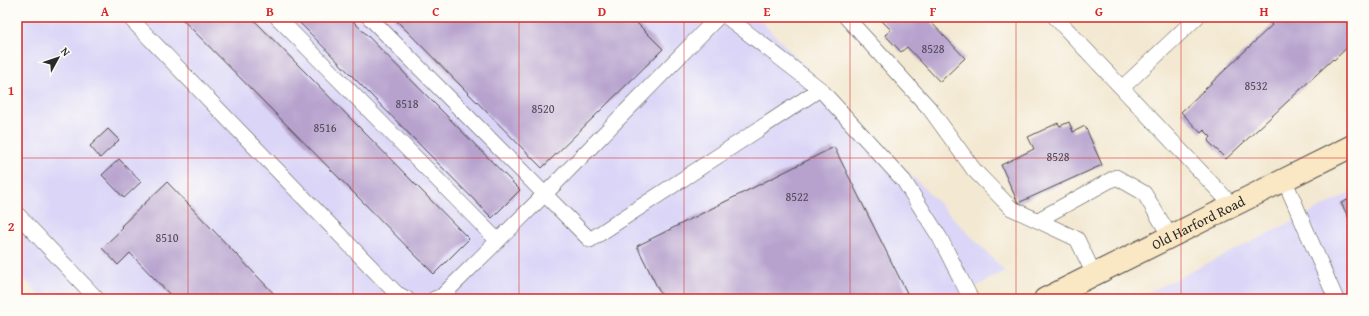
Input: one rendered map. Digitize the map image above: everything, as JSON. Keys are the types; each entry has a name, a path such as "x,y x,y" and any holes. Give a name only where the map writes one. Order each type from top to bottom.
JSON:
{"street":[{"name":"Old Harford Road","path":"1045,299 1352,146"}],"lane":[{"path":"129,17 396,293 407,299"},
{"path":"277,17 498,241"},
{"path":"369,17 590,240 820,89"},
{"path":"434,299 442,296 498,241 718,17"},
{"path":"727,17 820,89 904,181 940,238 971,299"},
{"path":"846,17 930,109 974,170 1011,208 1077,239 1094,274"},
{"path":"1055,17 1232,205"},
{"path":"1122,88 1197,17"},
{"path":"1038,220 1116,177 1144,192 1170,236"},
{"path":"1284,179 1336,299"},
{"path":"17,214 97,299"}],"shaded area":[{"path":"24,17 757,17 1005,271 953,299 43,299 17,271 17,24"},
{"path":"1352,192 1352,299 1135,299"}],"building":[{"path":"180,17 251,17 469,239 434,274"},
{"path":"294,17 349,17 520,190 492,218"},
{"path":"393,17 631,17 663,49 542,168"},
{"path":"878,17 935,17 930,21 965,58 940,82 907,47 901,52 885,35 891,30"},
{"path":"1264,17 1347,17 1344,20 1352,28 1352,43 1226,159 1208,141 1211,137 1204,130 1201,133 1181,112 1272,25"},
{"path":"1069,122 1073,132 1085,126 1102,165 1018,203 1001,165 1034,149 1028,137 1058,123 1060,126"},
{"path":"108,129 119,140 100,158 90,146"},
{"path":"834,147 907,293 895,299 663,299 637,246"},
{"path":"119,159 141,182 124,198 102,175"},
{"path":"167,182 279,299 174,299 130,253 118,265 102,248 123,228 121,226"},
{"path":"1352,198 1352,224 1341,203"}]}
